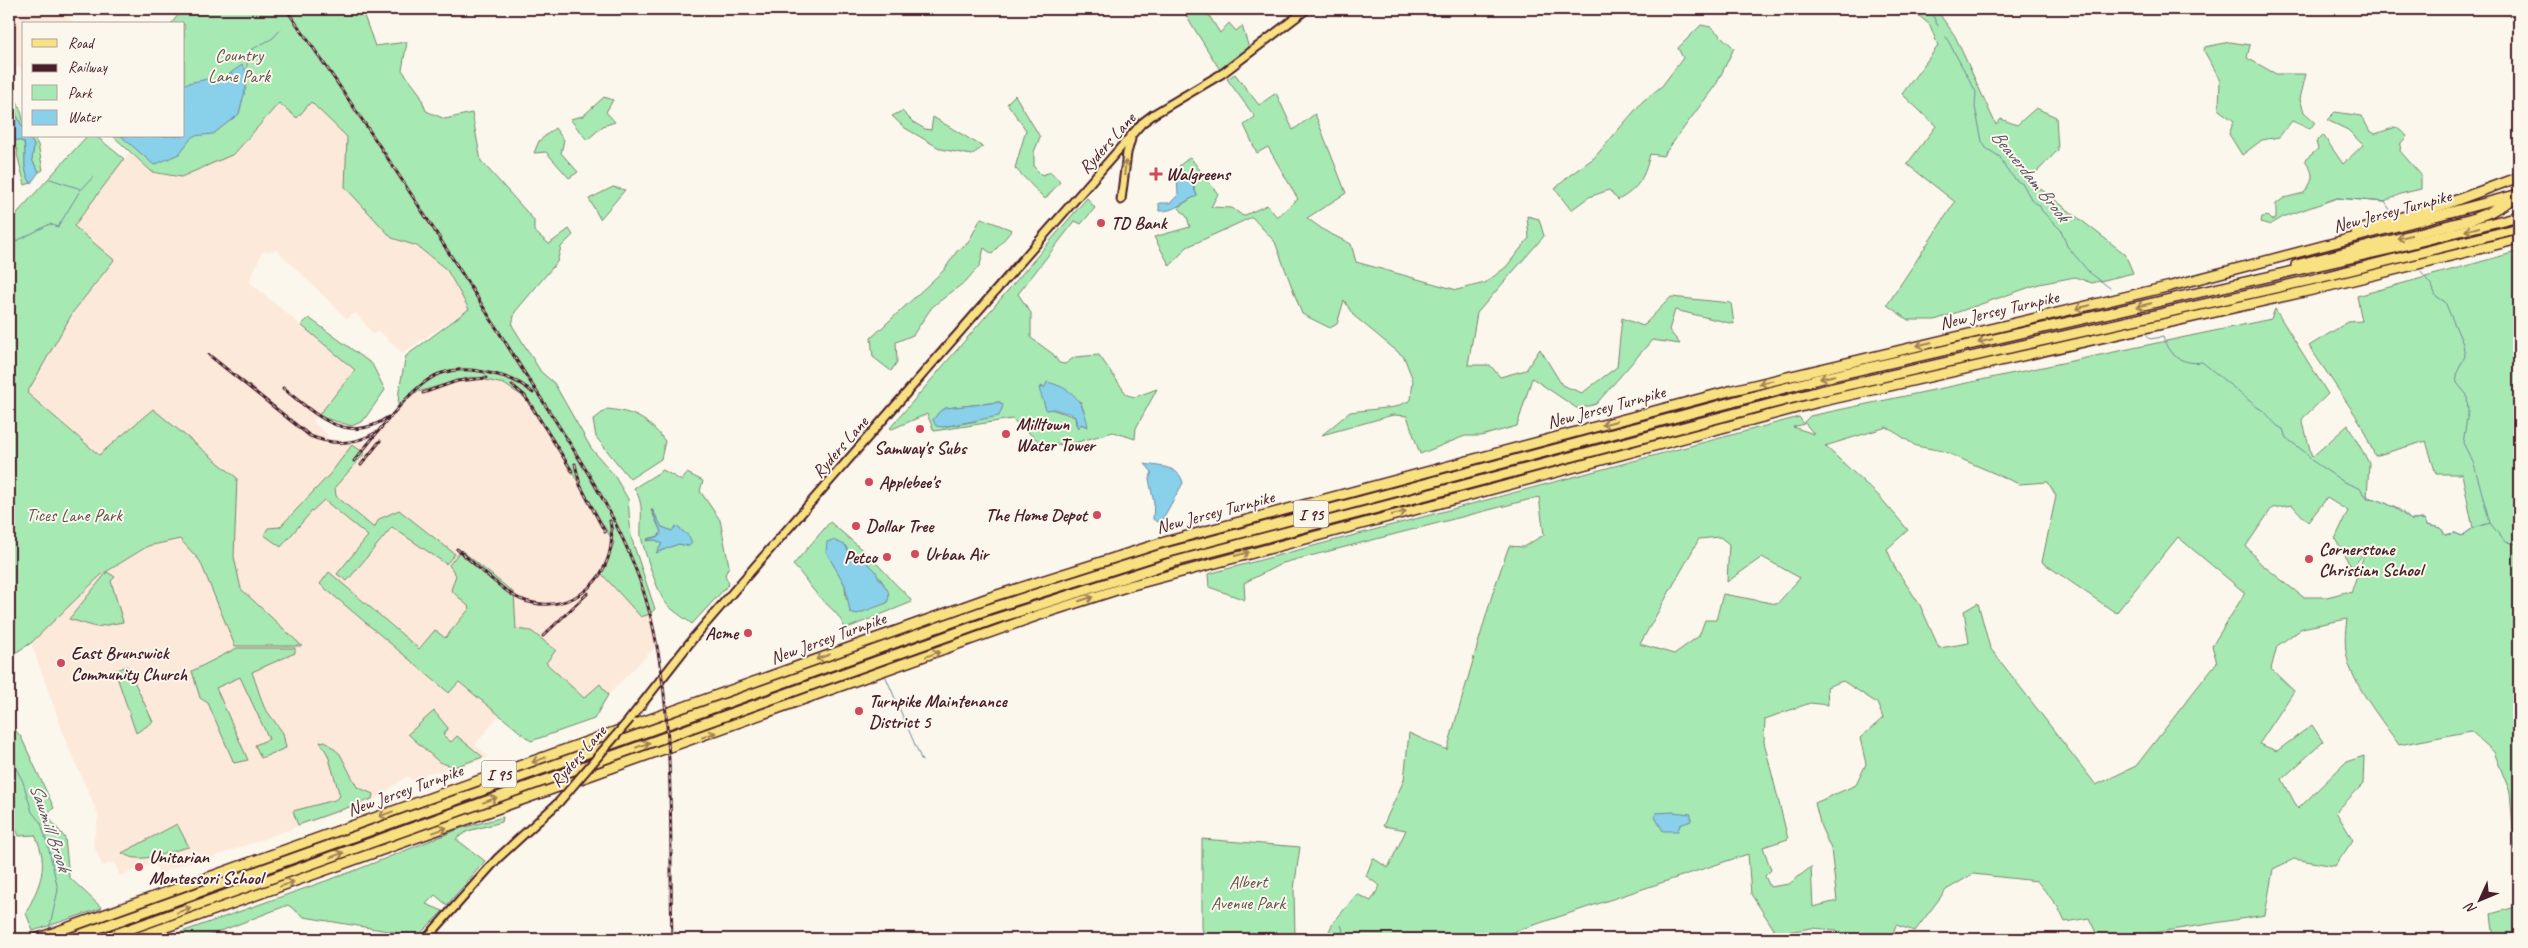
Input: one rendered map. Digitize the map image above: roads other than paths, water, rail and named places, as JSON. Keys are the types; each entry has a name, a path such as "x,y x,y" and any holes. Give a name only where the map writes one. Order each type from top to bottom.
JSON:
{"highway":[{"path":"2171,286 2420,212 2519,176"},
{"path":"2174,298 2472,219 2500,207 2519,194"},
{"name":"New Jersey Turnpike","path":"40,938 1076,568 1194,534 1804,372 2171,286 2519,194"},
{"name":"New Jersey Turnpike","path":"68,939 989,609 1127,564 1815,380 2394,248 2519,216"},
{"name":"I 95","path":"102,939 976,626 1129,575 1816,392 2319,278 2519,228"},
{"name":"I 95","path":"133,939 1042,614 1129,586 1856,393 2378,275 2519,238"}],"main road":[{"name":"Ryders Lane","path":"426,939 498,858 559,802 630,719 695,636 767,552 1132,136 1154,114 1223,73 1307,9"},
{"path":"1121,200 1127,153 1132,136"}],"water":[{"path":"242,65 246,71 247,83 239,114 213,134 193,136 179,154 154,165 123,138 185,138 185,84 207,79 215,84"},
{"path":"9,100 22,126 22,138 29,138 34,145 32,160 39,172 31,183 25,167 24,142 9,138"},
{"path":"1177,176 1191,181 1197,196 1170,210 1159,211 1159,203 1170,203 1178,195"},
{"path":"1047,382 1064,388 1076,397 1084,410 1088,427 1081,424 1078,429 1076,418 1073,415 1055,409 1046,410 1039,388 1045,387"},
{"path":"1000,402 1003,406 999,416 943,427 936,426 933,420 940,411 946,408"},
{"path":"1145,464 1173,470 1181,477 1183,483 1162,520 1157,522 1153,519 1154,503 1149,479 1152,472"},
{"path":"652,509 662,527 672,531 676,526 689,536 692,543 689,546 678,544 656,553 662,544 656,540 647,541 659,536 661,532"},
{"path":"833,540 845,545 851,556 863,559 876,571 889,593 887,603 857,614 850,612 845,585 826,552 827,542"},
{"path":"1656,813 1691,814 1691,821 1680,825 1678,831 1663,831 1655,817"}],"waterway":[{"name":"Beaverdam Brook","path":"1926,9 1933,16 1938,26"},
{"path":"246,71 249,51 273,38 282,28"},
{"name":"Beaverdam Brook","path":"1946,37 1976,92 1975,107 1982,141 1986,148 2000,157 2006,169 2017,181 2023,184 2032,201 2039,205 2042,211 2061,230 2067,246 2089,272 2110,288"},
{"path":"82,189 93,177"},
{"path":"9,250 15,242 50,224 58,227 81,189 50,179"},
{"path":"2337,198 2385,202 2392,213"},
{"path":"2421,272 2432,286 2436,296 2445,302 2463,344 2465,356 2456,375 2457,383 2467,395 2468,412 2463,443 2474,464 2490,523"},
{"name":"Beaverdam Brook","path":"2147,335 2150,339 2163,337 2165,344 2178,358 2189,362 2202,362 2283,429 2286,438 2305,452 2311,460 2344,482 2361,489 2363,494 2373,499"},
{"name":"Beaverdam Brook","path":"2381,501 2400,510 2411,520 2424,519 2427,525 2441,528 2445,535 2455,533 2462,536 2473,528 2490,523 2505,542 2519,544"},
{"path":"869,628 872,636"},
{"path":"885,675 922,761"},
{"name":"Sawmill Brook","path":"9,754 23,782 32,812 41,823 49,850 58,890 49,930"},
{"path":"1337,939 1343,930 1341,925"}],"railway":[{"path":"286,9 404,183 576,453 612,516 628,549 641,583 651,618 659,657 664,697 670,778 672,939"},
{"path":"209,355 310,436 326,441 351,442 375,433"},
{"path":"354,461 406,400 428,380 439,374 458,370 483,372 513,380 533,393"},
{"path":"423,393 457,381 486,378"},
{"path":"512,385 525,396 572,471"},
{"path":"283,388 319,416 345,428 359,429 373,425 388,417"},
{"path":"361,465 380,441"},
{"path":"575,464 580,485 605,532"},
{"path":"457,549 496,583 520,599 539,604 558,603 574,598 589,588 600,575 608,558 611,540 610,521"},
{"path":"543,636 588,593"}],"place":[{"name":"Walgreens","path":"1156,174"},
{"name":"TD Bank","path":"1101,223"},
{"name":"Samway's Subs","path":"920,429"},
{"name":"Milltown Water Tower","path":"1006,434"},
{"name":"Applebee's","path":"869,482"},
{"name":"The Home Depot","path":"1097,515"},
{"name":"Dollar Tree","path":"856,526"},
{"name":"Urban Air","path":"915,554"},
{"name":"Petco","path":"887,557"},
{"name":"Cornerstone Christian School","path":"2309,559"},
{"name":"Acme","path":"748,633"},
{"name":"East Brunswick Community Church","path":"61,663"},
{"name":"Turnpike Maintenance District 5","path":"859,711"},
{"name":"Unitarian Montessori School","path":"139,867"}],"park label":[{"name":"Country Lane Park","path":"239,65"},
{"name":"Tices Lane Park","path":"74,515"},
{"name":"Albert Avenue Park","path":"1248,892"}]}
